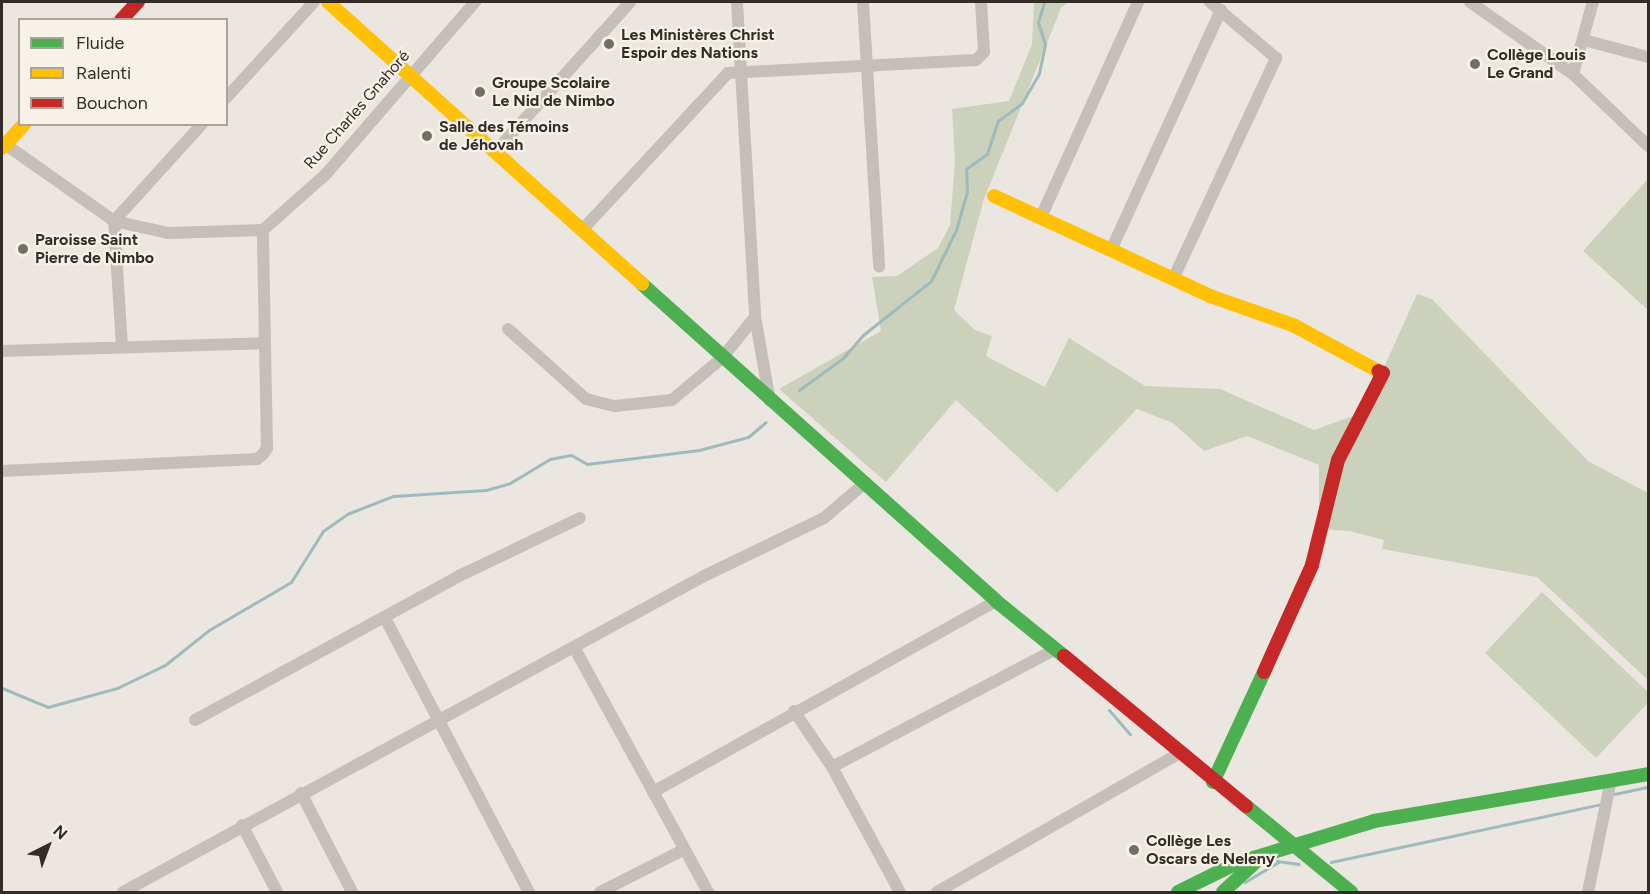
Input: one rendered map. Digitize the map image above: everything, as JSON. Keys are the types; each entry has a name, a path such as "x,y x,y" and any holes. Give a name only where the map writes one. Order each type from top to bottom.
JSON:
{"street":[{"path":"123,18 138,2"},
{"path":"228,96 314,2"},
{"path":"328,2 411,73 770,402 866,482 996,601 1181,752 1213,782 1293,848 1351,892"},
{"name":"Rue Charles Gnahoré","path":"263,230 326,174 411,73 475,2"},
{"path":"495,151 630,2"},
{"path":"737,2 755,317 770,402"},
{"path":"864,2 879,267"},
{"path":"583,229 720,78 728,73 976,60 984,52 981,2"},
{"path":"1041,217 1138,2"},
{"path":"1174,277 1276,58 1210,2"},
{"path":"1470,2 1573,74 1646,142"},
{"path":"1573,74 1593,2"},
{"path":"1112,248 1221,10"},
{"path":"1584,40 1648,57"},
{"path":"2,471 257,459 267,448 263,230 168,233 114,221 3,145 22,126"},
{"path":"122,347 114,221 200,126"},
{"path":"994,196 1112,248 1209,296 1293,325 1383,373 1338,460 1312,565 1300,595 1213,782"},
{"path":"508,328 586,399 600,405 672,400 722,358 755,317"},
{"path":"2,351 265,343"},
{"path":"123,892 436,720 575,649 704,576 824,519 866,482"},
{"path":"195,720 386,618 459,576 580,518"},
{"path":"653,792 794,711 996,601"},
{"path":"386,618 436,720 529,892"},
{"path":"575,649 708,892"},
{"path":"832,767 1054,650"},
{"path":"794,711 832,767 900,892"},
{"path":"937,892 1181,752"},
{"path":"1181,891 1265,853 1293,848 1374,821 1648,774"},
{"path":"1588,892 1611,780"},
{"path":"301,793 352,892"},
{"path":"242,825 278,892"},
{"path":"600,892 683,850"},
{"path":"1223,892 1265,853"}],"green space":[{"path":"1034,2 1068,2 1061,8 984,199 954,310 975,330 992,336 986,356 1045,387 1069,338 1145,386 1220,389 1314,430 1364,412 1417,294 1432,299 1588,461 1648,493 1648,680 1537,577 1382,549 1384,540 1350,531 1319,529 1319,465 1247,436 1204,451 1173,423 1137,409 1057,493 956,400 886,482 779,389 881,331 872,277 897,276 938,248 950,225 955,161 952,109 1009,101 1032,44"},
{"path":"1648,179 1648,310 1583,251"},
{"path":"1542,592 1648,692 1648,703 1596,758 1485,653"}],"waterway":[{"path":"799,390 843,358 863,335 931,281 956,230 967,192 966,169 987,154 998,121 1022,103 1039,73 1045,44 1038,22 1044,2"},
{"path":"2,688 48,707 117,688 165,665 209,630 291,582 323,531 347,514 393,496 486,490 510,483 550,459 571,455 587,464 699,450 748,437 766,422"},
{"path":"1109,710 1130,734"},
{"path":"1614,794 1648,787"},
{"path":"1331,862 1601,804"},
{"path":"1277,861 1299,864"},
{"path":"1245,882 1278,862"}],"traffic: fast":[{"path":"642,284 996,601 1064,656"},
{"path":"1213,782 1264,672"},
{"path":"1178,892 1237,863 1374,821 1648,774"},
{"path":"1246,806 1351,892"},
{"path":"1223,892 1262,856"}],"traffic: slow":[{"path":"328,2 642,284"},
{"path":"2,148 22,126"},
{"path":"994,196 1210,296 1293,325 1378,371"}],"traffic: jam":[{"path":"123,18 138,2"},
{"path":"1264,672 1312,565 1338,460 1383,373 1378,371"},
{"path":"1064,656 1246,806"}],"place":[{"name":"Les Ministères Christ Espoir des Nations","path":"609,44"},
{"name":"Collège Louis Le Grand","path":"1475,64"},
{"name":"Groupe Scolaire Le Nid de Nimbo","path":"480,92"},
{"name":"Salle des Témoins de Jéhovah","path":"427,136"},
{"name":"Paroisse Saint Pierre de Nimbo","path":"23,249"},
{"name":"Collège Les Oscars de Neleny","path":"1134,850"}]}
